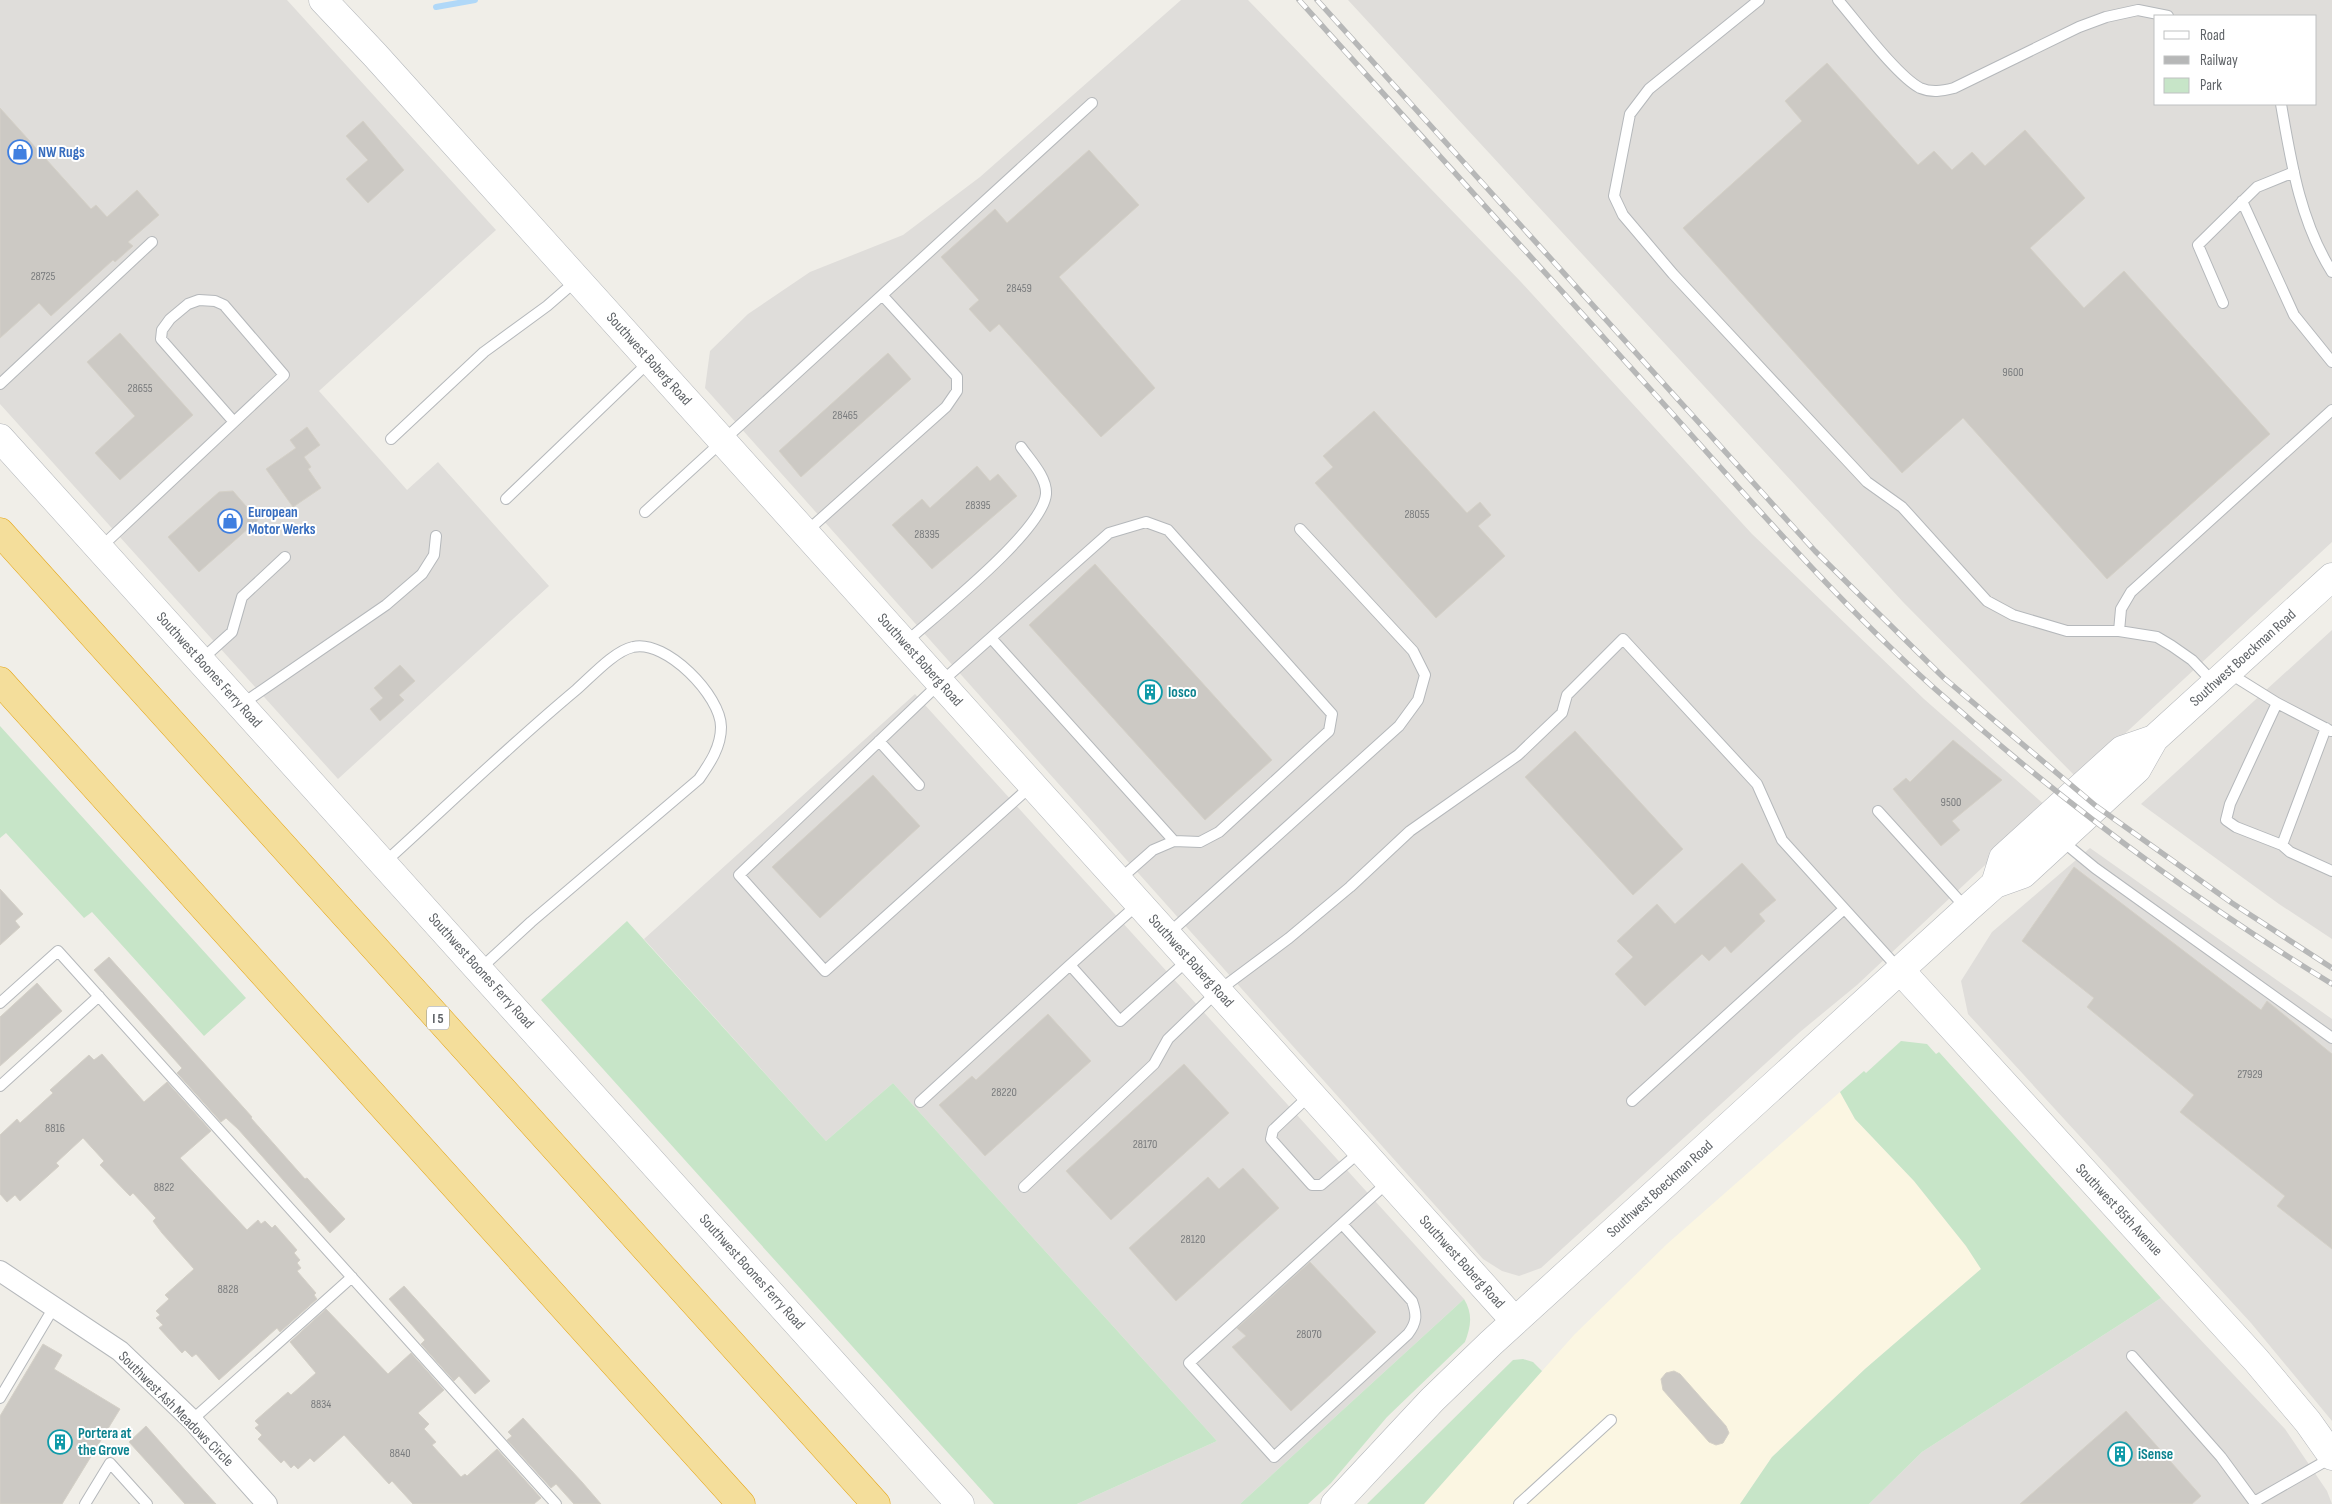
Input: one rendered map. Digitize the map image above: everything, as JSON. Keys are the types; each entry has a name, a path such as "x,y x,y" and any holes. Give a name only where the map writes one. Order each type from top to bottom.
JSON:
{"highway":[{"name":"I 5","path":"0,532 876,1504"},
{"path":"0,681 740,1504"}],"street":[{"name":"Southwest Boberg Road","path":"323,0 376,55 1515,1321"},
{"name":"Southwest Boones Ferry Road","path":"0,438 960,1504"},
{"name":"Southwest Boeckman Road","path":"1335,1504 1432,1400 1515,1321 1967,908 1995,884 2023,874 2137,769 2154,738 2332,577"},
{"name":"Southwest Boeckman Road","path":"1995,884 2003,858 2122,750 2154,738"},
{"name":"Southwest 95th Avenue","path":"1900,970 2256,1360 2308,1422 2332,1457"},
{"name":"Southwest Ash Meadows Circle","path":"1,1273 120,1350 192,1420 267,1504"}],"lane":[{"path":"1759,0 1649,89 1630,114 1614,196 1623,215 1673,274 1867,482 1902,507 1987,601 2013,615 2067,632 2119,631 2157,637 2221,678 2329,729 2282,845"},
{"path":"1838,0 1905,77 1920,88 1936,92 1954,88 2079,27 2106,17 2138,10 2163,15"},
{"path":"645,512 724,442 1092,103"},
{"path":"2281,105 2305,217 2321,254 2332,272"},
{"path":"2223,303 2198,245 2257,187 2294,172"},
{"path":"2242,201 2294,315 2332,362"},
{"path":"0,384 152,242"},
{"path":"391,440 484,352 547,306 578,280"},
{"path":"806,533 946,407 957,391 957,376 883,296"},
{"path":"99,549 284,376 224,305 208,300 198,300 188,304 170,319 162,330 161,339 234,422"},
{"path":"506,498 651,360"},
{"path":"2119,631 2121,608 2131,592 2332,410"},
{"path":"904,643 1015,544 1039,511 1046,494 1043,479 1021,447"},
{"path":"1032,785 825,971 739,875 940,682 1109,533 1146,522 1168,530 1332,714 1330,731 1219,832 1200,842 1174,841 1153,850 1119,881"},
{"path":"1167,935 1399,726 1418,700 1425,674 1413,651 1300,529"},
{"path":"241,705 386,605 422,574 434,556 436,536"},
{"path":"200,660 232,632 242,597 285,557"},
{"path":"991,638 1174,841"},
{"path":"1024,1187 1154,1064 1168,1039 1218,991 1289,938 1350,887 1410,830 1518,755 1562,713 1567,695 1623,639 1757,784 1782,840 1900,970"},
{"path":"384,864 546,715 614,657 634,646 654,647 674,659 696,679 713,700 722,726 717,750 699,779 531,922 480,969"},
{"path":"2277,703 2230,804 2226,820 2236,827 2282,845 2290,852 2332,870"},
{"path":"879,741 919,785"},
{"path":"1878,810 1967,908"},
{"path":"2061,839 2095,868 2332,1038"},
{"path":"920,1102 1139,904"},
{"path":"1632,1101 1844,909"},
{"path":"0,1003 58,951 556,1504"},
{"path":"1070,965 1120,1021 1189,959"},
{"path":"0,1086 99,996"},
{"path":"1311,1094 1272,1130 1272,1139 1312,1185 1321,1186 1361,1150"},
{"path":"1342,1224 1412,1301 1417,1312 1415,1324 1408,1334 1274,1457 1189,1363 1389,1181"},
{"path":"192,1420 352,1277"},
{"path":"0,1398 54,1307"},
{"path":"2132,1356 2221,1457 2254,1502 2332,1457"},
{"path":"1519,1504 1611,1420"},
{"path":"85,1504 110,1463 147,1504"}],"shaded area":[{"path":"0,0 287,0 496,230 319,391 407,490 438,462 549,586 338,779 0,404"},
{"path":"1181,0 1248,0 1521,282 1752,534 1924,699 2047,807 1857,985 1800,1032 1541,1268 1519,1276 1502,1271 1483,1259 705,388 710,351 748,314 810,272 903,235 980,177"},
{"path":"1348,0 2332,0 2332,542 2077,778 1903,602"},
{"path":"2332,630 2332,939 2279,904 2141,804"},
{"path":"915,694 1464,1299 1240,1504 1077,1504 1217,1441 893,1083 826,1141 644,939"},
{"path":"2090,848 2332,1019 2332,1421 2251,1323 1968,1014 1961,981 1992,932"},
{"path":"1840,1092 1855,1119 1914,1181 1966,1246 1981,1269 1865,1369 1772,1457 1740,1504 1424,1504 1574,1335 1667,1244"},
{"path":"2161,1298 2285,1429 2327,1491 2332,1504 1869,1504 1922,1452"}],"green space":[{"path":"0,726 246,998 204,1036 92,912 84,918 6,833 0,838"},
{"path":"627,921 826,1141 893,1083 1217,1441 1077,1504 994,1504 541,1000"},
{"path":"1901,1041 1927,1044 1936,1054 1939,1052 2161,1298 1922,1452 1869,1504 1740,1504 1772,1457 1865,1369 1981,1269 1966,1246 1914,1181 1855,1119 1840,1092 1864,1071 1866,1073"},
{"path":"1464,1299 1470,1315 1469,1331 1465,1342 1387,1417 1331,1483 1308,1504 1240,1504"},
{"path":"1523,1359 1533,1362 1542,1371 1424,1504 1367,1504 1513,1360"}],"building":[{"path":"1827,63 1918,165 1934,151 1952,170 1972,152 1985,166 2025,130 2085,198 2030,248 2084,308 2124,271 2270,434 2107,579 1963,418 1902,473 1683,228 1802,121 1785,101"},
{"path":"0,108 91,209 96,205 107,217 137,190 159,215 128,242 133,246 115,262 113,260 51,316 39,303 0,338"},
{"path":"363,121 404,170 368,203 346,179 368,160 346,136"},
{"path":"1089,150 1139,205 1059,277 1155,388 1101,437 999,324 990,332 969,309 979,300 941,257 995,209 1007,223"},
{"path":"120,333 193,415 120,480 95,453 135,416 87,362"},
{"path":"888,353 911,379 801,477 779,451"},
{"path":"1374,411 1467,513 1480,502 1491,515 1478,526 1505,556 1436,618 1315,483 1333,467 1323,456"},
{"path":"307,427 320,445 304,457 311,467 308,469 321,488 293,507 266,469 296,448 290,440"},
{"path":"977,466 990,481 998,474 1017,496 932,569 892,525 922,499 930,508"},
{"path":"233,491 258,520 199,572 168,537 219,492"},
{"name":"Iosco","path":"1095,564 1272,760 1205,820 1029,625"},
{"path":"400,665 415,681 399,695 404,700 380,721 370,709 383,698 374,688"},
{"path":"1575,731 1683,849 1633,895 1525,777"},
{"path":"1953,740 2002,780 1952,821 1960,830 1941,846 1893,789 1906,778 1910,782"},
{"path":"873,775 920,826 820,918 772,867"},
{"path":"1742,863 1776,900 1759,914 1765,921 1731,953 1725,946 1709,961 1702,954 1645,1006 1615,974 1633,957 1617,941 1657,904 1675,924"},
{"path":"2074,867 2261,1010 2267,1001 2332,1054 2332,1249 2277,1206 2285,1196 2180,1112 2194,1095 2087,1007 2094,998 2022,941"},
{"path":"0,889 23,914 15,921 20,927 0,945"},
{"path":"109,957 305,1179 307,1178 345,1219 330,1233 238,1129 226,1118 221,1122 177,1073 182,1068 94,970"},
{"path":"37,983 62,1011 0,1066 0,1017"},
{"path":"1048,1014 1091,1061 985,1156 939,1105 972,1076 976,1080"},
{"path":"102,1054 144,1102 167,1082 211,1131 180,1158 247,1230 258,1220 261,1224 265,1221 272,1228 275,1225 297,1250 294,1253 300,1260 297,1263 301,1268 297,1271 316,1293 314,1295 317,1299 280,1332 277,1328 219,1380 196,1354 192,1357 185,1350 182,1353 159,1328 163,1325 156,1318 160,1315 156,1311 169,1299 165,1295 194,1269 153,1221 156,1218 133,1193 130,1196 100,1165 104,1161 83,1138 56,1163 59,1166 20,1201 15,1195 7,1202 0,1194 0,1135 17,1119 20,1123 53,1093 50,1090 89,1055 94,1060"},
{"path":"1184,1064 1229,1113 1111,1220 1066,1171"},
{"path":"1243,1168 1279,1208 1176,1301 1129,1248 1208,1177 1219,1189"},
{"path":"1310,1262 1376,1332 1291,1411 1232,1347 1246,1336 1237,1328"},
{"path":"404,1286 490,1381 475,1394 459,1376 454,1381 421,1344 425,1340 389,1299"},
{"path":"326,1309 388,1374 411,1353 444,1390 418,1413 429,1424 424,1429 436,1442 432,1445 461,1477 465,1474 467,1476 497,1449 541,1498 534,1504 413,1504 392,1481 389,1484 344,1435 314,1462 310,1458 298,1469 294,1465 291,1468 284,1460 281,1463 258,1439 262,1435 255,1428 259,1425 255,1421 288,1392 291,1395 316,1373 290,1342"},
{"name":"Portera at the Grove","path":"43,1344 62,1355 54,1369 120,1409 62,1504 0,1504 0,1416"},
{"path":"1674,1371 1680,1374 1726,1426 1729,1433 1723,1443 1716,1445 1709,1442 1663,1390 1661,1379 1666,1373"},
{"name":"iSense","path":"2126,1411 2201,1496 2192,1504 2020,1504"},
{"path":"523,1418 601,1504 574,1504 556,1484 551,1488 507,1440 512,1436 508,1432"},
{"path":"146,1426 216,1504 185,1504 129,1442"}],"waterway":[{"path":"436,7 475,0"}],"railway":[{"path":"1299,0 1760,512 1862,620 1934,688 1981,729 2028,769 2126,845 2228,917 2332,984"},
{"path":"1317,0 1815,551 1944,678 2096,806 2232,903 2332,968"}],"place":[{"name":"NW Rugs","path":"20,152"},
{"name":"European Motor Werks","path":"230,521"},
{"name":"Iosco","path":"1150,692"},
{"name":"Portera at the Grove","path":"60,1442"},
{"name":"iSense","path":"2120,1454"}]}
